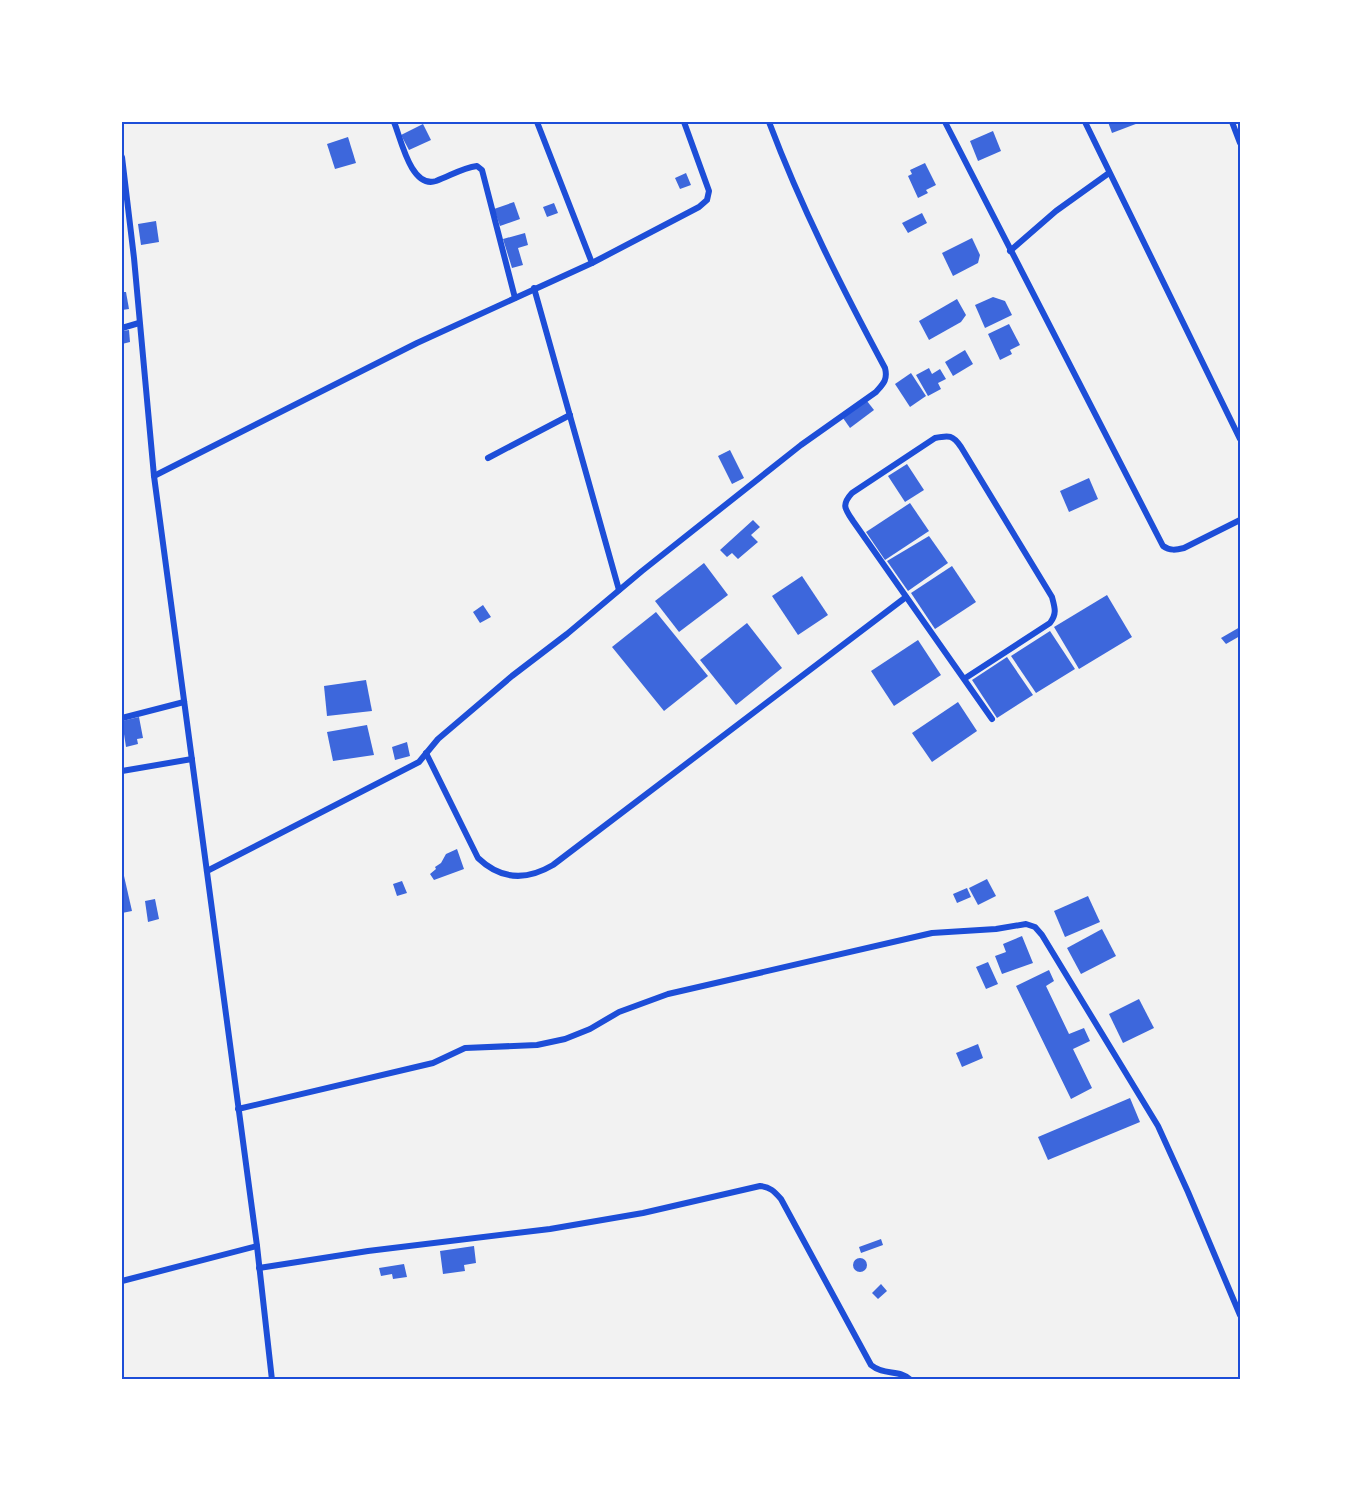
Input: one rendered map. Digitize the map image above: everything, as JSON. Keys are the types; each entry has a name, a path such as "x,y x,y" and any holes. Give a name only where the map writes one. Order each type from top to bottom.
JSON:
{"street":[{"path":"394,122 413,170 424,181 436,181 466,168 477,166 482,170 515,298"},
{"path":"537,122 592,263"},
{"path":"154,476 417,343 592,263 699,207 707,200 709,191 684,122"},
{"path":"207,871 419,762 438,739 512,676 801,445 876,392 885,383 887,376 885,368 816,233 786,167 770,122"},
{"path":"945,122 1163,546 1168,549 1185,548 1240,520"},
{"path":"1085,122 1240,439"},
{"path":"1232,122 1240,143"},
{"path":"122,162 154,476 257,1246 272,1380"},
{"path":"1010,251 1056,211 1109,173"},
{"path":"534,288 619,590"},
{"path":"122,328 139,323"},
{"path":"488,458 570,415"},
{"path":"964,680 1050,623 1055,616 1055,609 1052,597 962,447 955,437 948,435 935,438 852,493 846,500 845,509 964,680 992,719"},
{"path":"426,753 478,858 490,869 501,874 521,876 539,873 562,858 906,597"},
{"path":"122,718 184,702"},
{"path":"122,771 192,759"},
{"path":"238,1109 433,1063 465,1048 537,1045 566,1039 590,1029 619,1012 668,994 761,971 932,933 996,929 1026,924 1035,927 1042,935 1158,1126 1240,1316"},
{"path":"259,1268 368,1251 550,1229 643,1213 760,1186 767,1187 781,1199 871,1365 884,1373 903,1374 911,1380"},
{"path":"122,1281 257,1246"}],"building":[{"path":"1108,122 1141,122 1112,133"},
{"path":"423,124 431,140 409,150 401,135"},
{"path":"993,131 1001,151 978,161 970,141"},
{"path":"348,137 356,163 335,169 327,144"},
{"path":"925,163 936,185 926,190 928,193 918,198 908,176 912,174 910,170"},
{"path":"686,173 691,185 680,189 675,178"},
{"path":"514,202 520,219 500,226 494,209"},
{"path":"554,203 558,213 547,217 543,207"},
{"path":"922,213 927,223 908,233 902,223"},
{"path":"156,221 159,242 141,245 138,224"},
{"path":"525,233 528,245 518,248 523,265 512,268 503,239"},
{"path":"972,238 980,255 978,263 953,276 942,253"},
{"path":"122,292 126,292 129,309 122,310"},
{"path":"993,297 1005,301 1012,315 985,328 975,305"},
{"path":"957,299 966,315 961,322 929,340 919,321"},
{"path":"1009,324 1020,345 1010,350 1012,354 1000,360 988,334"},
{"path":"129,330 130,342 122,344 122,331"},
{"path":"965,350 973,364 953,376 945,362"},
{"path":"929,368 932,374 940,369 946,379 938,383 941,389 928,396 916,375"},
{"path":"911,373 926,396 910,407 895,384"},
{"path":"867,401 874,410 850,428 843,418"},
{"path":"730,450 744,478 732,484 718,456"},
{"path":"907,464 924,490 905,502 888,476"},
{"path":"1089,478 1098,499 1069,512 1060,491"},
{"path":"910,503 929,531 885,560 866,532"},
{"path":"753,520 760,527 751,535 758,542 738,559 732,553 727,557 720,550"},
{"path":"929,536 948,563 908,591 887,561"},
{"path":"704,563 728,595 679,632 655,601"},
{"path":"952,566 976,602 935,629 911,593"},
{"path":"802,576 828,615 798,635 772,596"},
{"path":"1107,595 1132,637 1079,669 1054,627"},
{"path":"483,605 491,617 480,623 473,612"},
{"path":"656,612 708,676 664,711 612,647"},
{"path":"747,623 782,668 736,705 700,660"},
{"path":"1240,627 1240,636 1226,644 1221,638"},
{"path":"1050,631 1075,669 1036,693 1011,656"},
{"path":"918,640 941,675 894,706 871,671"},
{"path":"1007,657 1033,695 997,718 972,680"},
{"path":"366,680 372,711 327,716 324,686"},
{"path":"958,702 977,731 932,762 912,733"},
{"path":"139,717 143,738 137,739 138,744 126,747 122,721"},
{"path":"367,725 374,755 333,761 327,732"},
{"path":"407,742 410,756 395,760 392,747"},
{"path":"457,849 464,869 434,880 430,874 436,869 435,867 441,863 446,854"},
{"path":"122,876 124,876 132,911 122,913"},
{"path":"987,879 996,896 978,905 969,888"},
{"path":"402,881 407,893 397,896 393,884"},
{"path":"967,888 971,897 957,903 953,894"},
{"path":"1088,896 1100,922 1065,937 1054,911"},
{"path":"155,899 159,919 148,922 145,901"},
{"path":"1102,929 1116,956 1081,974 1067,948"},
{"path":"1022,936 1033,963 1002,974 995,956 1006,952 1003,944"},
{"path":"988,962 998,984 986,989 976,967"},
{"path":"1049,970 1054,981 1046,986 1069,1034 1084,1028 1090,1041 1073,1049 1092,1088 1071,1099 1016,986"},
{"path":"1139,999 1154,1028 1123,1043 1109,1014"},
{"path":"978,1044 983,1058 962,1067 956,1053"},
{"path":"1130,1098 1140,1122 1048,1160 1038,1137"},
{"path":"881,1239 883,1245 861,1253 859,1247"},
{"path":"474,1246 476,1263 464,1265 465,1271 443,1274 440,1251"},
{"path":"857,1258 863,1258 867,1265 863,1272 857,1272 853,1268 853,1262"},
{"path":"404,1264 407,1277 393,1279 392,1274 381,1276 379,1268"},
{"path":"881,1284 887,1291 878,1299 872,1293"}]}
